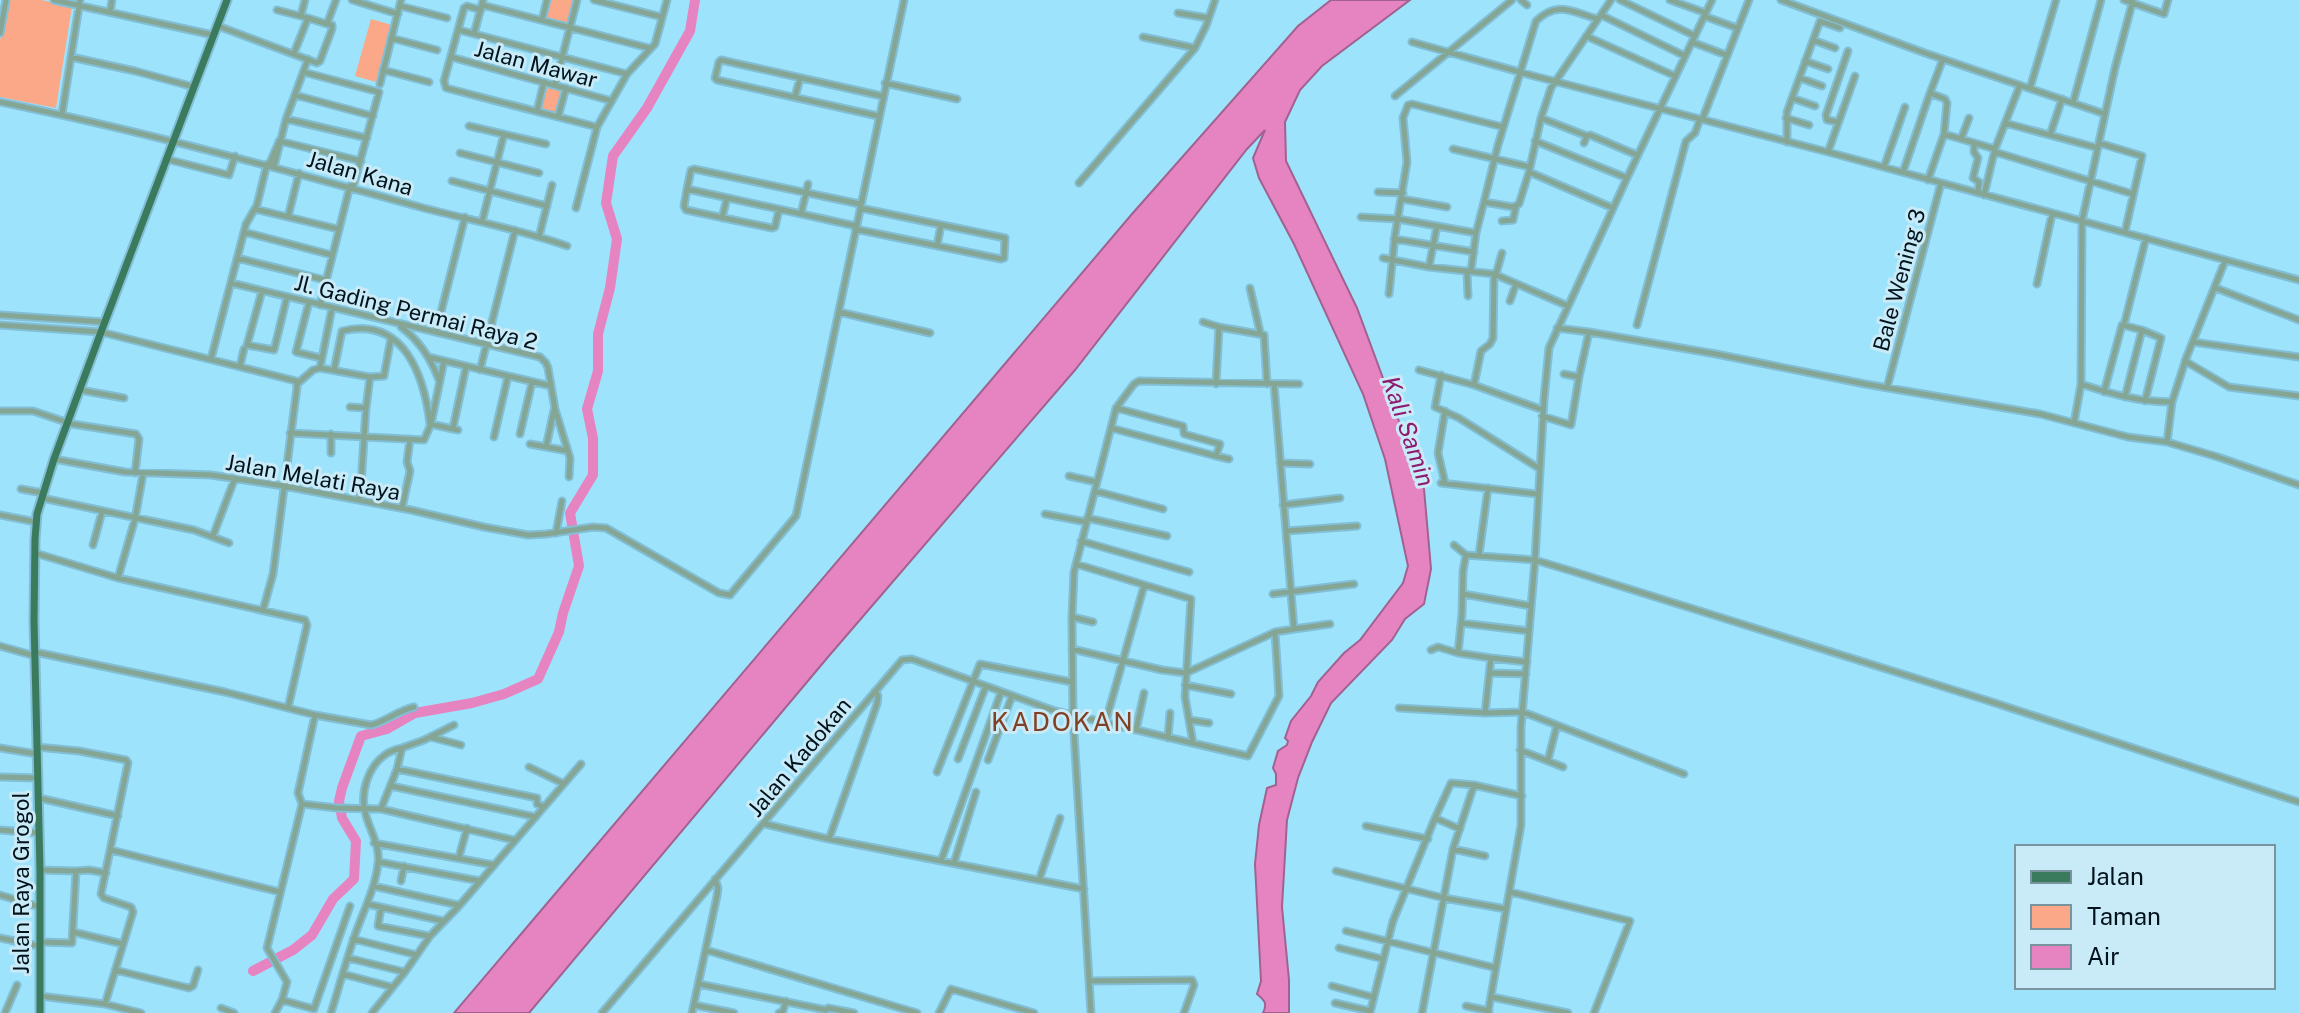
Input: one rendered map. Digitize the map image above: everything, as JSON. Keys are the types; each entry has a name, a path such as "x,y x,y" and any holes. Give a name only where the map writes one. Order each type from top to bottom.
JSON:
{"main road":[{"name":"Jalan Raya Grogol","path":"40,1013 36,522 54,459 227,0"}],"street":[{"path":"0,33 6,0"},
{"path":"54,0 79,3 213,35"},
{"path":"110,12 112,0"},
{"path":"301,15 305,0"},
{"path":"327,24 336,0"},
{"path":"352,0 398,14"},
{"path":"542,20 547,0"},
{"path":"555,85 577,0"},
{"path":"594,0 663,17"},
{"path":"576,208 597,127 627,74 655,44 667,0"},
{"path":"904,0 839,312 930,333"},
{"path":"1079,183 1195,48 1215,0"},
{"path":"1395,96 1512,0"},
{"path":"1521,0 1527,5"},
{"path":"1502,221 1513,220 1541,118 1556,81 1611,0"},
{"path":"1620,0 1726,55"},
{"path":"1670,0 1737,28"},
{"path":"1466,1006 1489,1012 1521,825 1520,750 1549,348 1712,0"},
{"path":"1637,325 1686,141 1695,133 1749,0"},
{"path":"1781,0 2105,114"},
{"path":"2030,88 2056,0"},
{"path":"2073,103 2101,0"},
{"path":"2124,0 2164,14 2168,0"},
{"path":"2074,423 2081,384 2082,221 2133,1"},
{"path":"62,114 79,3"},
{"path":"380,84 401,3 447,18"},
{"path":"474,34 482,5"},
{"path":"597,127 445,86 465,6 482,5 649,48"},
{"path":"1468,296 1476,233 1494,159 1535,22 1545,12 1559,8 1600,17 1685,56"},
{"path":"217,26 317,63 320,61 333,27 277,10"},
{"path":"1178,13 1208,18"},
{"path":"294,53 308,18"},
{"path":"1787,142 1786,118 1820,21 1840,28"},
{"path":"459,30 627,74"},
{"path":"1586,36 1675,76"},
{"path":"1143,37 1195,48"},
{"path":"391,38 437,50"},
{"path":"1813,40 1835,48"},
{"path":"1412,42 2299,280"},
{"path":"1838,122 1827,120 1826,115 1848,51"},
{"path":"71,57 194,87"},
{"name":"Jalan Mawar","path":"451,57 612,101"},
{"path":"211,359 248,219 255,209 308,59"},
{"path":"1903,172 1943,59"},
{"path":"878,116 715,78 721,60 882,96"},
{"path":"1805,61 1828,69"},
{"path":"383,70 429,82"},
{"path":"303,72 378,91 379,94 338,229 320,305"},
{"path":"1828,152 1855,76"},
{"path":"795,97 800,78"},
{"path":"1800,78 1822,86"},
{"path":"537,111 544,82"},
{"path":"885,83 957,99"},
{"path":"1981,194 2020,85"},
{"path":"558,117 566,88"},
{"path":"1928,180 1944,134 1947,103 1945,99 1930,93"},
{"path":"295,95 373,116"},
{"path":"1792,98 1815,106"},
{"path":"2050,135 2062,99"},
{"name":"Jalan Kana","path":"0,102 172,140 567,246"},
{"path":"1389,294 1391,258 1407,162 1403,118 1408,105 1503,127"},
{"path":"1884,167 1905,107"},
{"path":"1541,118 1586,140 1590,135 1637,155"},
{"path":"1786,118 1809,125"},
{"path":"1961,139 1969,118"},
{"path":"286,119 367,138"},
{"path":"2005,123 2142,156 2125,232"},
{"path":"469,126 546,144"},
{"path":"482,222 504,134"},
{"path":"1944,134 2133,194"},
{"path":"1535,141 1627,178"},
{"path":"279,142 361,161"},
{"path":"1974,143 1978,158 1973,178 1979,182 1981,194"},
{"path":"1453,149 1529,170 1613,208"},
{"path":"460,153 539,173"},
{"path":"166,159 229,175 235,156"},
{"path":"687,189 727,198 779,209 801,214 937,246 1004,258 1005,238 691,170 687,189 684,206 686,210 774,228 779,209"},
{"path":"288,217 299,173"},
{"path":"452,181 547,206"},
{"name":"Bale Wening 3","path":"1888,384 1941,183"},
{"path":"801,214 808,184"},
{"path":"539,237 552,185"},
{"path":"1378,192 1447,207"},
{"path":"722,218 727,198"},
{"path":"1484,202 1516,206"},
{"path":"255,209 338,229"},
{"path":"2037,284 2052,214"},
{"path":"436,332 465,217"},
{"path":"1361,217 1398,219 1476,233"},
{"path":"937,246 941,225"},
{"path":"1429,267 1437,226"},
{"path":"480,370 515,230"},
{"path":"244,232 332,255"},
{"path":"2125,321 2146,238"},
{"path":"1394,239 1474,252"},
{"path":"1474,385 1481,351 1493,342 1495,274 1502,253"},
{"path":"237,258 326,280"},
{"path":"1383,258 1429,267 1495,274 1568,306"},
{"path":"2167,442 2172,402 2185,361 2225,261"},
{"name":"Jl. Gading Permai Raya 2","path":"231,283 543,359 548,368 555,409"},
{"path":"1510,301 1516,284"},
{"path":"1250,288 1260,332 1265,339 1280,463 1294,629"},
{"path":"2216,288 2299,320"},
{"path":"240,366 262,291"},
{"path":"246,347 273,350 287,297"},
{"path":"309,302 297,353 321,359"},
{"path":"320,368 332,308"},
{"name":"Jalan Melati Raya","path":"54,459 143,474 235,478 402,508 503,531 536,535 606,528 725,595 733,593 796,516 839,312"},
{"path":"0,315 105,322"},
{"path":"1203,322 1260,332"},
{"path":"397,324 416,340 439,382"},
{"path":"0,325 101,332 291,379 297,384"},
{"path":"2104,392 2122,325 2161,338 2145,401"},
{"path":"1216,384 1219,327"},
{"path":"1557,328 2017,410 2148,441 2167,442 2299,485"},
{"path":"334,370 342,331 364,329 391,338 405,349 421,379 431,424"},
{"path":"2125,397 2142,330"},
{"path":"1419,370 1474,385 1571,426 1589,332"},
{"path":"263,610 273,574 297,384 320,368 370,377 384,376 391,338"},
{"path":"2193,342 2299,357"},
{"path":"428,357 551,386"},
{"path":"290,433 426,439 444,361"},
{"path":"2185,361 2229,387 2299,396"},
{"path":"431,424 456,429 466,367"},
{"path":"1564,374 1579,377"},
{"path":"1441,375 1432,406 1464,421 1540,469"},
{"path":"494,437 508,376"},
{"path":"360,500 370,377"},
{"path":"520,434 532,382"},
{"path":"1091,1013 1073,717 1072,617 1076,564 1116,408 1136,382 1299,384"},
{"path":"2081,384 2145,401 2172,402"},
{"path":"80,390 124,398"},
{"path":"350,407 366,408"},
{"path":"1116,408 1182,426 1184,434 1220,444 1216,456"},
{"path":"546,447 555,409"},
{"path":"555,409 569,451 569,477"},
{"path":"0,411 33,411 68,423 138,436 135,473"},
{"path":"1445,411 1438,453 1443,483 1537,494"},
{"path":"1111,428 1229,459"},
{"path":"331,434 331,453"},
{"path":"402,508 410,471 407,462 410,439"},
{"path":"530,444 569,451"},
{"path":"1280,463 1310,464"},
{"path":"118,578 135,519 143,474"},
{"path":"1069,476 1096,482"},
{"path":"213,536 235,478"},
{"path":"1479,555 1488,488"},
{"path":"21,489 102,512 194,530 229,543"},
{"path":"1095,491 1163,509"},
{"path":"1283,505 1340,498"},
{"path":"556,533 562,501"},
{"path":"93,545 102,512"},
{"path":"1045,514 1167,536"},
{"path":"0,515 36,522"},
{"path":"1286,531 1357,526"},
{"path":"1081,541 1189,572"},
{"path":"1454,545 1466,555 1535,560 1989,701 2299,802"},
{"path":"34,552 118,578 303,620 307,623 288,708"},
{"path":"1458,653 1466,555"},
{"path":"1076,564 1191,599 1185,697 1193,743"},
{"path":"1273,594 1354,584"},
{"path":"1105,724 1144,586"},
{"path":"1463,594 1531,606"},
{"path":"1072,617 1093,622"},
{"path":"1461,623 1529,631"},
{"path":"1072,649 1186,673 1275,632 1330,624"},
{"name":"Jalan Kadokan","path":"602,1013 897,665 906,659 1073,717 1248,756 1279,696 1275,632"},
{"path":"0,646 225,692 315,715 375,725 396,712 414,707"},
{"path":"1431,650 1438,647 1458,653 1527,662"},
{"path":"1485,713 1491,658"},
{"path":"937,772 978,666 982,664 1072,682"},
{"path":"1490,673 1526,674"},
{"path":"1185,685 1231,694"},
{"path":"958,759 986,686"},
{"path":"829,839 877,704 875,691"},
{"path":"941,861 1001,692"},
{"path":"1136,730 1144,693"},
{"path":"988,760 1012,696"},
{"path":"1399,708 1523,712 1684,774"},
{"path":"1168,738 1170,713"},
{"path":"275,1013 287,987 285,977 267,948 302,804 298,793 315,715"},
{"path":"1189,720 1209,723"},
{"path":"331,1013 379,862 363,809 366,783 386,753 454,725"},
{"path":"1548,760 1557,725"},
{"path":"429,737 461,745"},
{"path":"0,748 79,751 126,760 128,766 101,896 133,909 105,1004"},
{"path":"381,809 402,748"},
{"path":"1520,750 1563,767"},
{"path":"372,1013 430,936 581,764"},
{"path":"529,767 564,784"},
{"path":"397,769 537,798 538,805 544,807"},
{"path":"0,777 38,778"},
{"path":"1335,1003 1370,1012 1387,942 1449,785 1455,782 1522,796"},
{"path":"1422,1013 1453,849 1474,785"},
{"path":"391,786 536,817"},
{"path":"954,863 976,792"},
{"path":"39,798 118,816"},
{"path":"302,804 381,809 514,840"},
{"path":"1039,880 1060,818"},
{"path":"1435,818 1460,829"},
{"path":"765,824 1084,889"},
{"path":"1366,826 1428,839"},
{"path":"459,857 467,828"},
{"path":"0,830 39,833"},
{"path":"374,843 494,865"},
{"path":"1453,849 1485,856"},
{"path":"111,850 280,892"},
{"path":"379,862 480,881"},
{"path":"401,881 404,866"},
{"path":"40,870 106,873"},
{"path":"0,938 39,944 71,944 76,871"},
{"path":"1336,871 1444,898 1506,909"},
{"path":"692,1013 717,896 715,878"},
{"path":"373,886 459,906"},
{"path":"1510,892 1630,921 1594,1013"},
{"path":"0,895 40,907"},
{"path":"367,904 443,921"},
{"path":"282,1000 314,1009 350,906"},
{"path":"381,908 378,926 430,936"},
{"path":"1346,931 1496,968"},
{"path":"73,932 123,944"},
{"path":"353,939 417,955"},
{"path":"1339,948 1383,959"},
{"path":"706,950 917,1013"},
{"path":"348,958 405,972"},
{"path":"115,970 189,988 193,986 198,970"},
{"path":"343,974 392,987"},
{"path":"1090,981 1192,980 1194,985 1184,1013"},
{"path":"699,984 825,1011 828,1008 854,1013"},
{"path":"5,1013 17,985"},
{"path":"1332,986 1373,997"},
{"path":"939,1013 952,989 1034,1013"},
{"path":"40,996 105,1004 141,1013"},
{"path":"1492,997 1568,1013"},
{"path":"779,1013 783,1012 786,1001"},
{"path":"694,1005 734,1013"},
{"path":"221,1008 234,1013"}],"green space":[{"path":"6,0 41,0 72,6 56,108 0,97 0,41"},
{"path":"549,0 573,0 567,24 545,19"},
{"path":"371,19 392,25 376,82 355,76"},
{"path":"546,86 563,90 557,114 540,109"}],"water":[{"path":"1331,0 1410,0 1322,66 1300,90 1285,122 1286,161 1357,308 1424,489 1431,569 1424,604 1405,619 1392,640 1331,703 1298,778 1287,820 1282,907 1289,1013 1263,1013 1264,1002 1257,994 1261,981 1255,864 1267,788 1276,785 1273,768 1278,751 1287,745 1285,738 1291,721 1318,682 1360,640 1403,583 1408,566 1385,459 1363,394 1294,244 1259,178 1253,158 1265,130 1075,370 828,657 529,1013 454,1013 1132,214 1298,26"}],"waterway":[{"path":"253,971 293,950 312,935 333,899 354,879 356,841 342,818 339,801 361,736 387,729 415,713 472,703 504,694 538,679 559,632 579,566 570,513 593,475 593,438 587,409 598,371 598,334 610,288 617,239 606,203 613,156 647,108 690,31 695,0"}],"district":[{"name":"KADOKAN","path":"1063,721"}],"water label":[{"name":"Kali Samin","path":"1409,431"}]}
